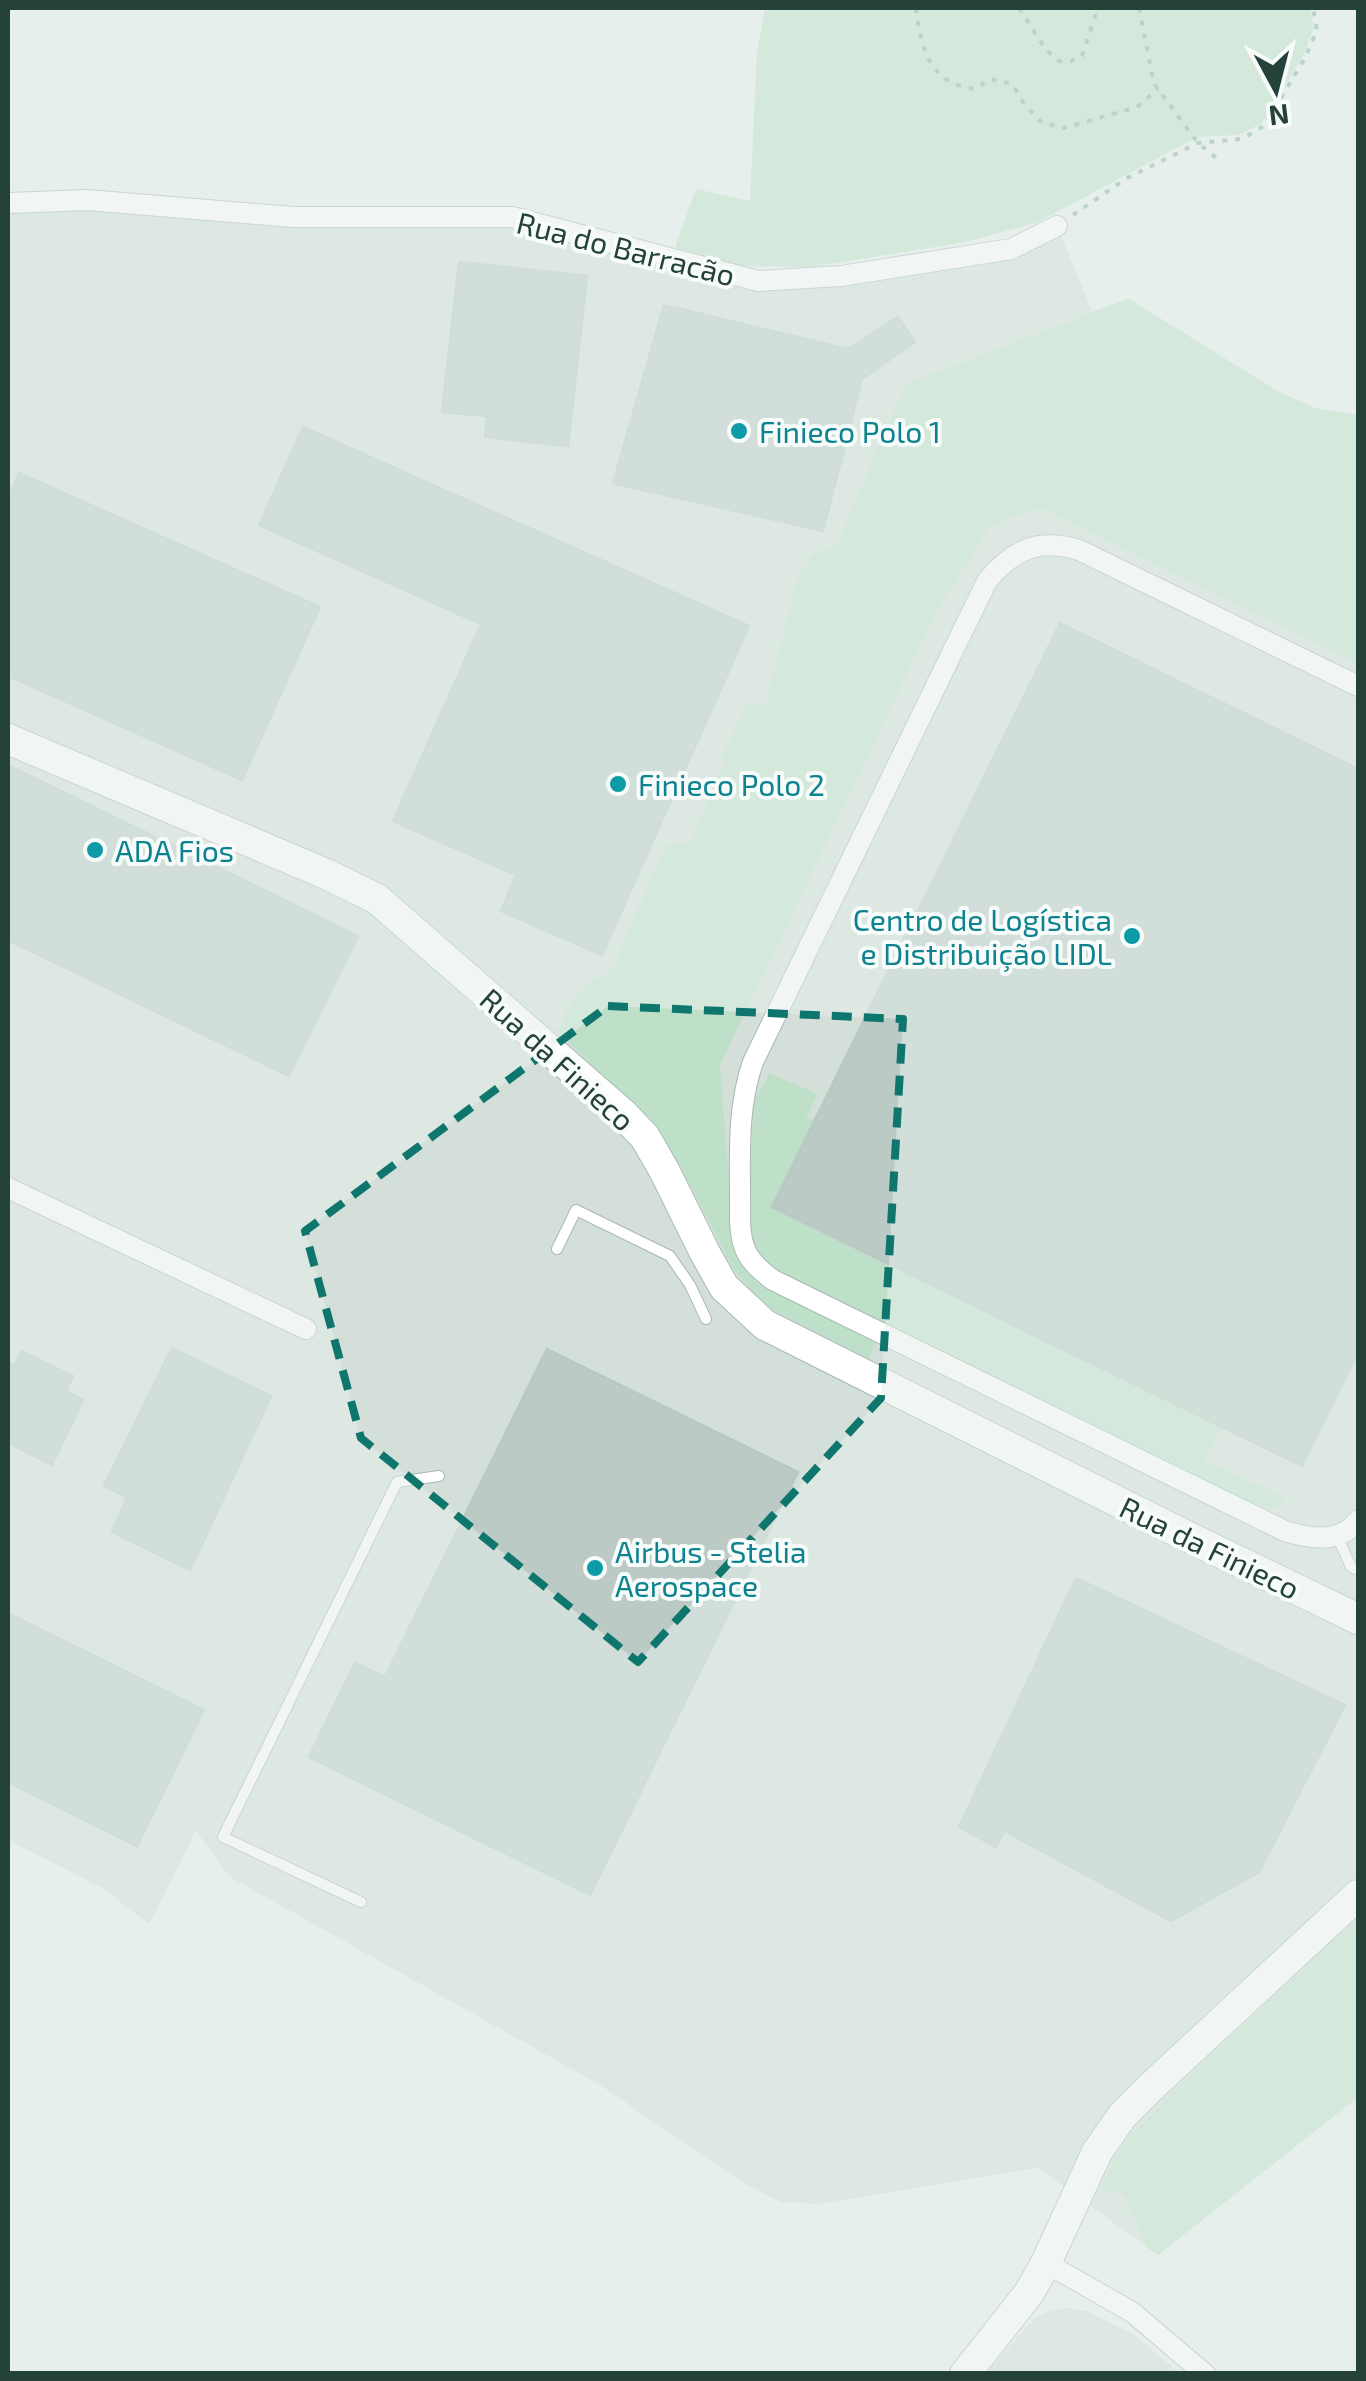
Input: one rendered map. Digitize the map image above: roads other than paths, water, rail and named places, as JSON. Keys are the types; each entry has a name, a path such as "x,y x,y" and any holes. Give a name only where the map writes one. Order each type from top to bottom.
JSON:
{"street":[{"name":"Rua do Barracão","path":"8,203 87,200 293,217 512,218 758,281 841,276 1011,249 1057,226"},
{"path":"1358,686 1080,550 1060,544 1040,545 1002,562 987,581 752,1062 742,1114 741,1238 748,1256 773,1280 1284,1531 1304,1537 1337,1536 1358,1520"},
{"name":"Rua da Finieco","path":"8,739 326,874 377,900 622,1113 658,1160 724,1286 765,1326 1358,1619"},
{"path":"8,1188 306,1328"},
{"path":"965,2374 1029,2293 1097,2152 1122,2116 1358,1894"},
{"path":"1046,2263 1132,2312 1204,2374"}],"lane":[{"path":"557,1249 576,1210 670,1256 706,1320"},
{"path":"360,1902 223,1837 397,1482 440,1476"},
{"path":"1337,1536 1351,1566 1358,1570"}],"place":[{"name":"Finieco Polo 1","path":"739,431"},
{"name":"Finieco Polo 2","path":"618,784"},
{"name":"ADA Fios","path":"95,850"},
{"name":"Centro de Logística e Distribuição LIDL","path":"1132,936"},
{"name":"Airbus - Stelia Aerospace","path":"595,1568"}]}
